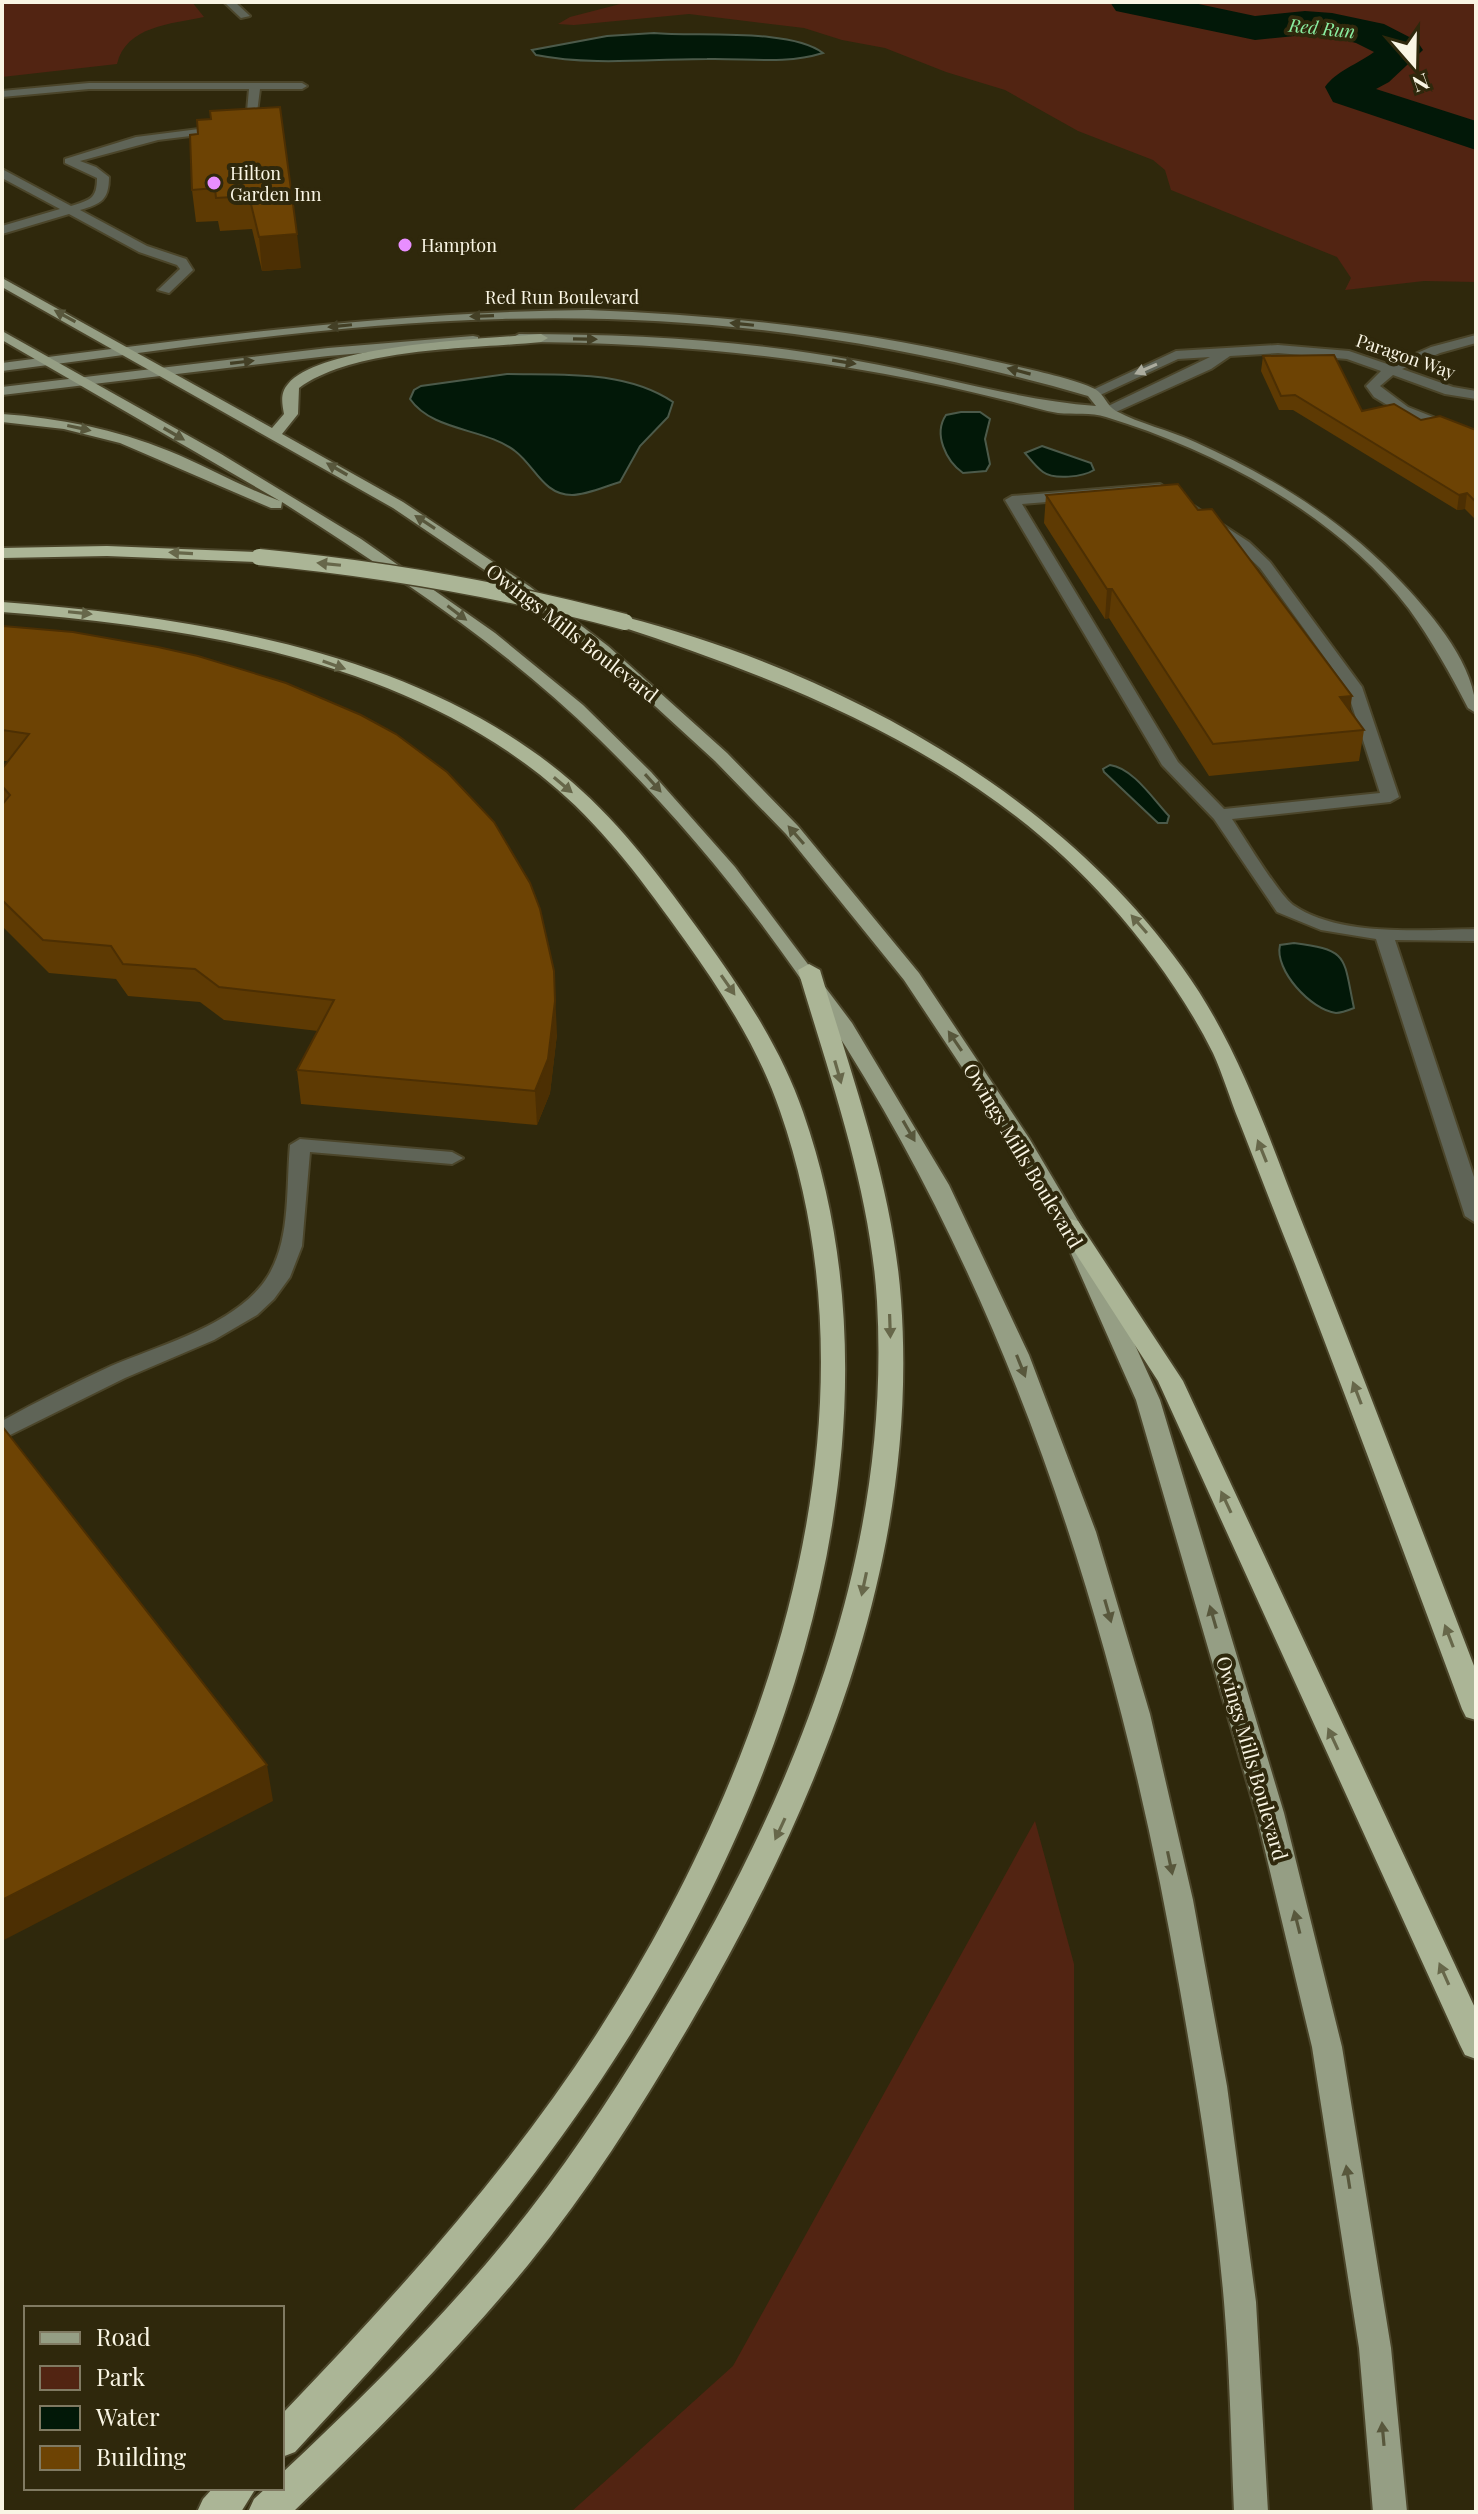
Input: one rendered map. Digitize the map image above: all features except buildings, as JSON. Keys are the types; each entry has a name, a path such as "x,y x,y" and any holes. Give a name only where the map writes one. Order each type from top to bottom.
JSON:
{"highway":[{"path":"2,553 107,551 259,557 371,568 456,582 575,608 734,656 804,685 913,739 998,794 1072,854 1132,915 1167,958 1203,1012 1224,1054 1345,1361 1476,1709"},
{"path":"2,607 143,621 294,652 432,704 507,744 542,767 572,792 628,849 736,997 781,1084 796,1122 812,1179 824,1244 833,1315 835,1383 832,1450 818,1538 797,1623 731,1815 654,1965 610,2040 540,2141 441,2268 284,2438"},
{"path":"267,2512 377,2408 460,2316 549,2212 620,2110 686,2005 756,1879 809,1767 835,1695 861,1601 878,1520 891,1357 889,1297 872,1191 809,970"},
{"path":"1070,1226 1170,1381 1476,2045"},
{"path":"216,2512 236,2490"}],"main road":[{"name":"Owings Mills Boulevard","path":"2,282 165,371 398,505 523,589 602,649 721,757 792,830 912,977 1011,1126 1070,1226 1148,1400 1270,1813 1327,2047 1375,2348 1390,2512"},
{"name":"Red Run Boulevard","path":"2,367 418,319 537,315 641,317 772,327 884,343 980,361 1093,393"},
{"path":"2,335 323,522 437,598 557,691 642,771 693,827 809,970 881,1082 926,1160 965,1238 1043,1420 1108,1611 1155,1791 1194,1972 1237,2277 1251,2512"},
{"path":"275,433 291,414 288,399 295,384 321,368 373,356 541,338"},
{"path":"2,391 384,346 541,338 676,342 803,355 941,379 1056,409 1107,412 1252,475 1297,501 1350,540 1395,581 1428,621 1454,660 1476,708"},
{"path":"1093,393 1107,412"},
{"path":"2,418 64,425 143,445 245,494 323,522"}],"street":[{"path":"229,2 245,16"},
{"path":"2,83 49,81 89,86"},
{"path":"5,229 96,202 105,185 103,177 92,169 69,161 125,142 187,131 251,126 255,85"},
{"path":"2,94 89,86 302,86"},
{"path":"2,173 143,249 182,262 187,270 164,290"},
{"path":"1476,339 1443,347 1394,370 1373,386 1382,398 1476,439"},
{"path":"1107,412 1206,366 1229,350"},
{"name":"Paragon Way","path":"1093,393 1176,355 1229,350 1328,351 1394,370 1450,391 1476,395"},
{"path":"1220,815 1390,797 1354,687 1265,565 1244,545 1160,488 1012,500 1171,765 1220,815 1284,908 1314,922 1384,935 1476,935"},
{"path":"1384,935 1476,1216"},
{"path":"2,1431 118,1372 231,1321 260,1302 279,1277 295,1226 300,1145 452,1158"}],"green space":[{"path":"2,2 192,2 204,17 164,25 140,34 122,51 117,64 2,77"},
{"path":"628,2 1476,2 1476,282 1424,281 1345,290 1351,278 1337,257 1171,190 1165,170 1153,160 1078,131 1005,90 946,72 885,48 842,40 804,28 689,14 558,24 570,17"},
{"path":"1035,1821 1074,1964 1074,2512 571,2512 733,2366"}],"water":[{"path":"654,33 766,37 808,45 823,53 780,60 600,61 536,55 532,50 607,36"},
{"path":"507,374 614,379 635,384 673,402 668,417 640,446 620,482 584,494 562,494 546,485 515,451 490,438 432,418 410,399 414,390 421,386"},
{"path":"980,412 990,419 985,439 990,464 986,471 963,473 951,462 943,447 942,422 946,415"},
{"path":"1042,446 1091,463 1094,470 1068,477 1043,472 1025,453"},
{"path":"1110,765 1127,772 1142,785 1169,816 1167,823 1158,823 1104,772 1103,769"},
{"path":"1294,943 1325,949 1341,959 1354,1008 1338,1013 1326,1010 1296,987 1288,977 1280,955 1280,945"}],"waterway":[{"name":"Red Run","path":"1130,2 1255,28 1305,23 1369,33 1402,50 1374,73 1347,87 1348,93 1476,136"}],"place":[{"name":"Hilton Garden Inn","path":"214,183"},
{"name":"Hampton","path":"405,245"}]}
